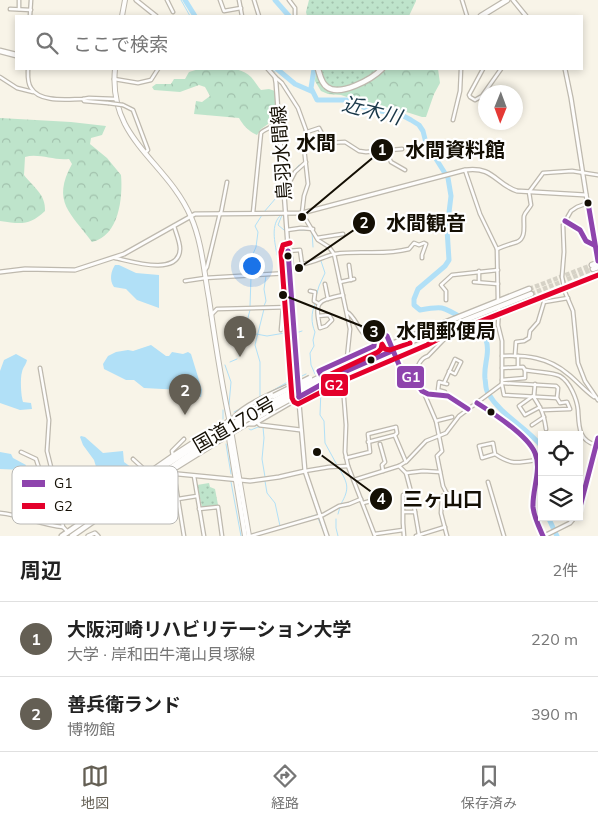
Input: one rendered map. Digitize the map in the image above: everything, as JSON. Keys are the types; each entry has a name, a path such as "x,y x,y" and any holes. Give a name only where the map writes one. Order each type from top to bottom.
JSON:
{"highway":[{"path":"483,15 507,0"},
{"path":"0,51 15,55"},
{"path":"318,70 325,85 331,89 339,90 369,80 381,70"},
{"path":"595,267 598,262"},
{"name":"国道170号","path":"167,466 258,409 320,376 442,325 530,291"},
{"name":"国道170号","path":"170,466 198,446 259,412 352,365 358,360"},
{"path":"178,466 230,433 352,365"},
{"path":"159,466 200,437 230,420 314,376 320,376"},
{"name":"国道170号","path":"71,535 85,524"},
{"name":"国道170号","path":"62,536 71,535 87,524"}],"main road":[{"path":"122,15 125,0"},
{"path":"115,70 116,99 124,123 144,153 177,194 190,216 198,239 227,413 230,420 230,433 248,536"}],"street":[{"path":"19,0 19,9"},
{"path":"30,15 31,0"},
{"path":"136,0 155,15"},
{"path":"167,0 173,12"},
{"path":"220,0 224,10 241,8"},
{"path":"239,0 242,15"},
{"path":"254,0 259,15"},
{"path":"289,0 295,8 295,15"},
{"path":"462,0 467,15"},
{"path":"512,0 525,15"},
{"path":"10,9 30,10"},
{"path":"28,70 28,83 34,92"},
{"path":"114,79 138,83 152,80 157,70"},
{"path":"269,70 282,82 298,108 306,132 304,148 308,184 302,213 318,238 334,254 350,329 347,358"},
{"path":"452,120 460,91 460,70"},
{"path":"482,70 469,95 475,100 482,96 500,70"},
{"path":"565,70 598,262"},
{"name":"鳥羽水間線","path":"274,76 305,471 327,536"},
{"path":"0,77 17,88 49,98 116,99"},
{"path":"83,99 84,101 126,105 133,110 148,150 144,153"},
{"path":"253,213 261,133 263,130 271,128 278,123"},
{"path":"306,132 319,128 327,144 345,142 359,151 402,149"},
{"path":"386,151 391,162 405,170"},
{"path":"283,194 286,193 295,172 306,162"},
{"path":"0,272 25,269 75,270 137,248 195,214 302,213 465,170 476,169 486,171 513,189 529,192 586,195"},
{"path":"465,170 480,214 497,249 498,325 502,341 502,382 504,395 557,398 560,402 567,402 570,410 543,410"},
{"path":"497,249 510,242 517,242 523,235 524,215 531,205 529,192 543,173 564,170 598,175"},
{"path":"204,270 207,267 227,182"},
{"path":"588,203 577,207 564,221 562,277 563,285 573,311 578,363 585,381 597,399"},
{"path":"564,221 580,230 586,241 594,245"},
{"path":"112,258 160,266 170,264 176,260 180,250 174,226"},
{"path":"286,230 301,228 313,230"},
{"path":"318,238 343,234"},
{"path":"288,251 300,250 302,264 334,254 390,253 409,249 414,243 419,246 424,243 426,244 422,258"},
{"path":"340,282 352,280 348,265"},
{"path":"446,300 446,291 441,285 447,277 460,273 498,270"},
{"path":"479,271 479,282"},
{"path":"185,281 289,272"},
{"path":"474,282 498,284"},
{"path":"325,284 328,299"},
{"path":"310,292 315,292 314,301 319,304"},
{"path":"318,316 329,315 332,320 326,326 320,328 318,316 319,304 322,300 343,296"},
{"path":"518,367 516,342 530,338 530,330 538,322 544,302 568,298"},
{"path":"281,330 283,307"},
{"path":"211,315 217,309 292,307"},
{"path":"347,312 352,315 362,332 368,337 387,336 399,367 405,374 414,379 424,393 436,421 442,451 437,454 447,494 442,496 441,513 446,536"},
{"path":"246,424 251,425 257,422 298,397 391,347 424,338 442,325"},
{"path":"414,379 423,358 428,356 452,331"},
{"path":"325,383 319,370 374,346 375,338"},
{"path":"502,356 535,357 554,365 569,374 582,388 597,399"},
{"path":"446,396 445,392 438,390 439,382 446,383 449,372 455,359 461,362 455,374 449,372"},
{"path":"502,368 523,367 525,370 557,374 566,381 577,405 580,432 587,441 596,445"},
{"path":"40,368 49,420 46,451 51,466"},
{"path":"354,480 406,462 426,441 446,433 459,416 502,382 524,379 525,370"},
{"path":"342,373 346,425 344,448 346,458 375,535 404,530"},
{"path":"230,420 244,409 298,382"},
{"path":"502,382 556,386 558,388 557,398"},
{"path":"535,384 533,396 543,410 546,429"},
{"path":"424,393 446,396 468,409"},
{"path":"533,396 519,406 525,415 540,406"},
{"path":"477,403 525,440 533,451 536,460 533,509 536,521 545,536 571,521"},
{"path":"436,421 452,417"},
{"path":"532,425 544,417"},
{"path":"257,422 260,425 301,430"},
{"path":"346,458 370,452 368,434 396,427 397,433 395,435 406,462"},
{"path":"368,442 395,435"},
{"path":"583,496 598,438"},
{"path":"173,456 172,451 184,439"},
{"path":"495,454 482,458 479,446 493,443 495,454 506,462 536,460"},
{"path":"380,444 385,462 382,465 383,471"},
{"path":"22,452 36,459 38,466"},
{"path":"133,458 142,466"},
{"path":"178,474 238,480 261,480 328,467 348,466"},
{"path":"399,466 406,473 411,492 403,495 404,536"},
{"path":"406,473 440,472"},
{"path":"194,476 204,536"},
{"path":"488,482 504,536"},
{"path":"184,536 178,499 198,496"},
{"path":"363,503 382,498 383,508"},
{"path":"248,536 320,516 339,506 362,499"},
{"path":"414,506 419,535 445,527"},
{"path":"199,509 218,507 222,536"},
{"path":"403,512 415,512"},
{"path":"42,524 63,527"},
{"path":"62,524 71,535"},
{"path":"88,536 95,533 98,536"}],"green space":[{"path":"309,0 416,0 409,15 307,15"},
{"path":"196,70 240,70 251,77 261,90 269,89 275,91 276,112 270,113 268,124 257,135 246,128 239,118 194,114 196,101 202,102 210,96 205,87 199,85 180,92 154,90 152,87 156,84 171,84 174,79 185,79 189,72"},
{"path":"316,70 438,70 440,83 426,117 422,117 397,109 373,106 341,95 328,94 321,91 315,81"},
{"path":"321,70 377,70 363,80 346,87 330,85"},
{"path":"0,118 106,126 102,135 91,138 90,144 107,158 121,175 120,205 114,224 108,232 92,242 66,206 63,188 72,164 69,159 25,157 24,175 41,195 45,211 29,222 14,223 0,221"},
{"path":"209,483 210,487 215,489 218,505 202,507 197,485"}],"water":[{"path":"115,265 136,273 159,275 159,308 137,300 126,289 114,287 111,276"},
{"path":"151,345 166,356 169,356 172,352 183,354 188,352 191,354 202,390 201,397 181,390 144,388 134,380 126,380 104,369 103,364 108,356 116,352 133,351"},
{"path":"16,354 27,360 21,375 21,391 23,402 31,403 32,409 20,410 0,403 0,371 4,360"},
{"path":"80,437 85,437 103,453 123,451 124,462 129,466 96,466"},
{"path":"0,452 11,454 13,458 26,465 12,466 12,470 0,469"}],"waterway":[{"name":"近木川","path":"181,0 189,15"},
{"name":"近木川","path":"185,0 194,15"},
{"path":"275,0 288,15"},
{"name":"近木川","path":"278,70 295,84 311,91"},
{"name":"近木川","path":"314,70 311,88 317,100 347,100 370,110 398,113 419,125 423,131 426,143 448,178 451,196 447,229 449,260 445,266 418,289 414,305 420,310 446,309 482,332 487,342 485,373 487,391 493,401 538,442"},
{"path":"286,85 299,108"},
{"path":"301,114 306,127"},
{"path":"306,154 307,133"},
{"path":"299,167 304,162"},
{"path":"307,162 308,170"},
{"path":"285,189 293,172 299,165"},
{"path":"264,212 282,191"},
{"path":"251,274 250,261 256,247 258,232 255,226 262,215"},
{"path":"277,255 274,228 281,215"},
{"path":"282,215 278,225 284,230"},
{"path":"297,230 310,230"},
{"path":"312,232 313,247"},
{"path":"315,300 325,273 321,261"},
{"path":"264,306 266,301 264,289 266,276"},
{"path":"250,307 251,277"},
{"path":"315,304 312,318 315,332 314,346 310,353 311,365 315,374"},
{"path":"260,398 260,362 255,345 264,309"},
{"path":"243,346 243,337 250,310"},
{"path":"296,333 302,331"},
{"path":"243,341 252,338 256,334 267,336 291,332"},
{"path":"239,356 242,348"},
{"path":"230,362 237,359"},
{"path":"225,365 231,382 229,405"},
{"path":"300,377 306,374"},
{"path":"263,396 293,379"},
{"path":"321,389 320,415 324,421 325,443 337,465"},
{"path":"234,412 244,407"},
{"path":"223,410 223,419"},
{"path":"249,429 263,427 262,459 265,477"},
{"path":"226,444 231,474"},
{"path":"339,468 347,486 346,494 341,504"},
{"path":"265,481 267,493 275,503 280,526 316,515"},
{"path":"231,482 241,536"},
{"path":"338,514 340,507"},
{"path":"318,518 325,535"},
{"path":"336,519 338,536"},
{"name":"近木川","path":"550,521 557,536"}],"tunnel":[{"path":"529,289 592,265"},
{"path":"531,294 593,269"}],"railway":[{"path":"292,257 293,266"}],"transit line":[{"name":"G1","path":"588,203 598,261"},
{"name":"G1","path":"565,221 580,230 586,241 594,245"},
{"name":"G2","path":"290,243 283,245 281,252 292,398 298,404 345,380 446,335 598,275"},
{"name":"G1","path":"288,251 299,397"},
{"name":"G1","path":"325,383 319,371 374,346 375,338 385,335 402,372 414,379 422,391 428,394 448,396 468,409"},
{"name":"G2","path":"332,380 329,375 378,352 382,344 385,349 390,350 410,343"},
{"name":"G1","path":"299,397 342,373 392,351"},
{"name":"G1","path":"477,403 518,432 535,453 538,466 533,507 543,536"},
{"name":"G1","path":"583,496 598,438"}],"place":[{"name":"水間資料館","path":"302,217"},
{"name":"水間観音","path":"299,268"},
{"name":"水間郵便局","path":"283,295"},
{"name":"大阪河崎リハビリテーション大学","path":"240,357"},
{"name":"善兵衛ランド","path":"185,415"},
{"name":"三ヶ山口","path":"317,452"}],"district":[{"name":"水間","path":"316,142"}]}
